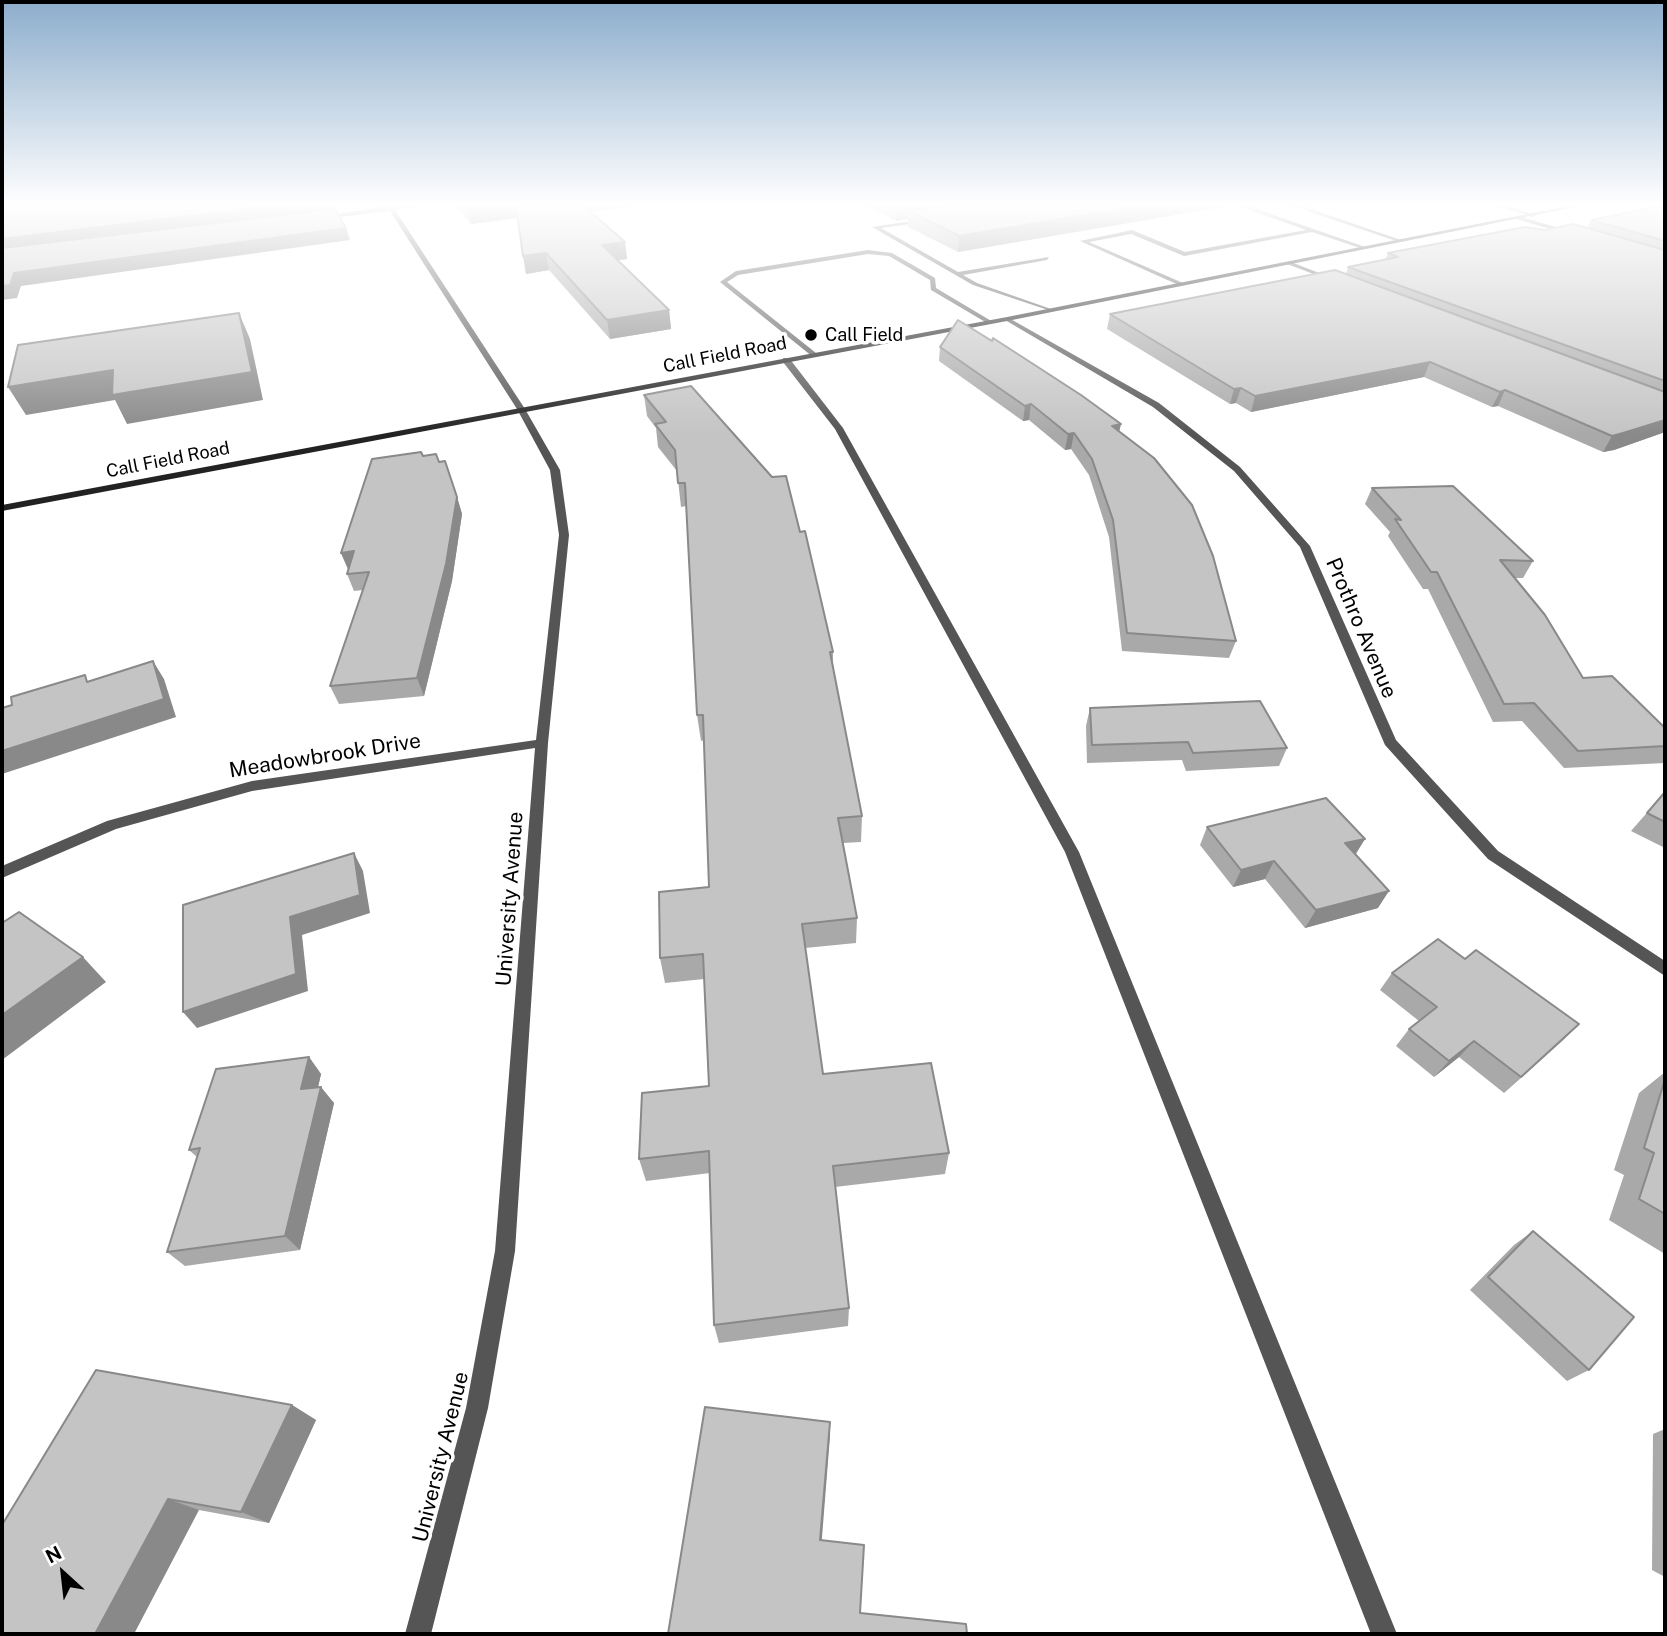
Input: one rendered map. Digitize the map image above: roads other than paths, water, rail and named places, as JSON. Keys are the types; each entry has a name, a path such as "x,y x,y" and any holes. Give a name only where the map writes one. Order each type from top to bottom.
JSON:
{"main road":[{"name":"Call Field Road","path":"2,508 1190,282"}],"street":[{"name":"University Avenue","path":"418,1634 477,1408 505,1251 542,743 564,535 555,470 521,409 439,282"},
{"path":"723,282 813,355"},
{"path":"933,282 933,289 989,322"},
{"path":"972,282 1049,310"},
{"path":"1177,282 1181,284"},
{"name":"Prothro Avenue","path":"1007,319 1156,405 1237,469 1305,546 1390,742 1493,855 1665,969"},
{"path":"786,360 839,428 1072,852 1384,1634"},
{"name":"Meadowbrook Drive","path":"2,872 112,825 252,786 542,743"}],"place":[{"name":"Call Field","path":"811,335"}]}
